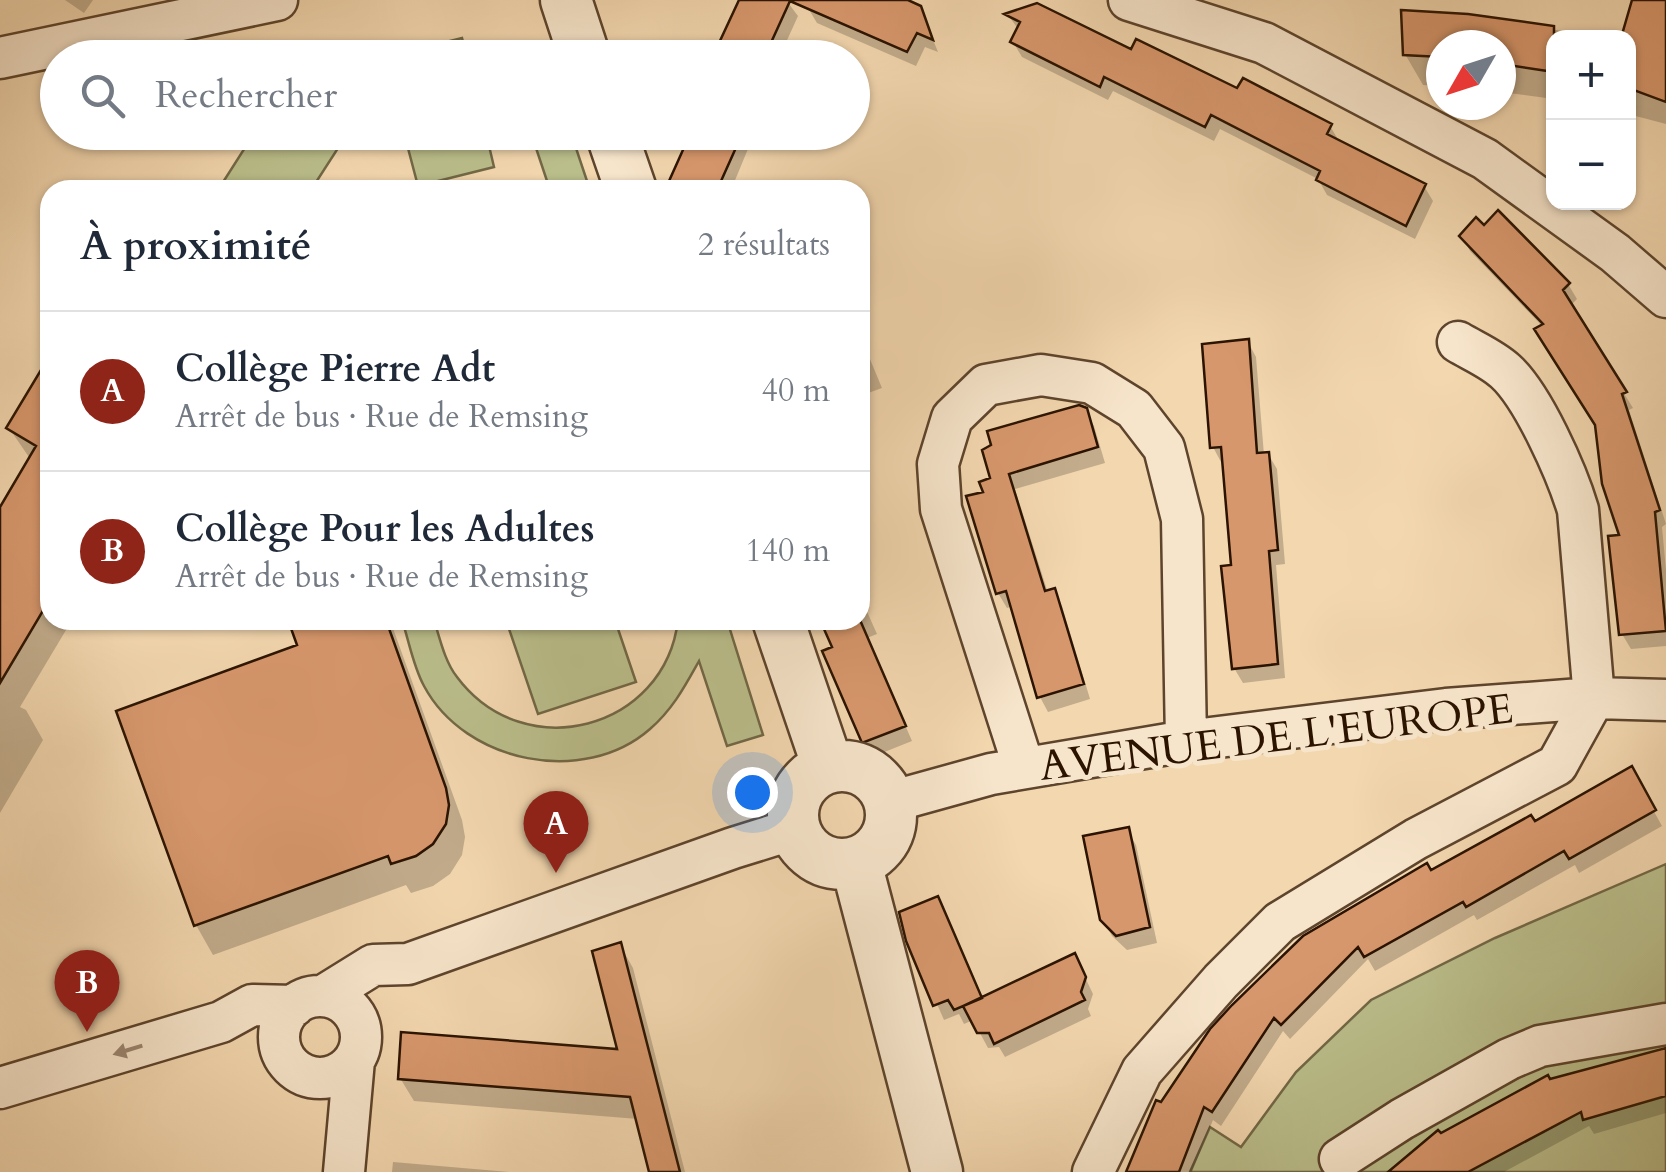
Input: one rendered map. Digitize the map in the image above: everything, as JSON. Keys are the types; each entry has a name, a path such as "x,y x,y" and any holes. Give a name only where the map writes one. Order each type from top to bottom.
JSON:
{"street":[{"path":"86,40 277,0"},
{"path":"566,0 580,40"},
{"path":"1129,0 1264,43 1485,159 1615,252 1666,297"},
{"path":"0,58 40,50"},
{"path":"617,150 628,180"},
{"path":"1093,1172 1142,1071 1221,981 1280,922 1416,838 1557,765 1594,698 1578,510 1572,490 1525,394 1504,370 1458,342"},
{"path":"1024,768 941,508 938,464 952,418 986,385 1041,375 1092,383 1134,409 1164,448 1182,519 1186,741"},
{"path":"781,630 828,768"},
{"name":"AVENUE DE L'EUROPE","path":"890,802 991,774 1186,741 1446,709 1594,698 1666,700"},
{"path":"847,766 866,772 881,784 890,802 892,822 886,840 874,854 856,863 835,864 818,859 804,847 794,829 792,812 798,791 808,778 828,768 847,766"},
{"path":"408,964 340,1073 327,1078 308,1076 293,1067 299,1015 373,965 408,964 794,829"},
{"path":"856,863 937,1172"},
{"path":"0,1088 221,1022 252,1005 299,1015 347,1006 357,1043 344,1172"},
{"path":"1340,1160 1402,1119 1509,1059 1540,1046 1666,1024"}],"green space":[{"path":"244,150 337,150 317,180 224,180"},
{"path":"408,150 490,150 494,167 442,180 416,180"},
{"path":"537,150 577,150 587,180 547,180"},
{"path":"405,630 437,630 453,671 485,705 518,722 553,728 588,724 620,710 647,688 668,658 675,630 730,630 763,735 727,746 699,661 665,713 623,747 593,758 528,758 496,749 467,733 443,712 424,686"},
{"path":"509,630 618,630 636,682 538,714"},
{"path":"1666,864 1666,1172 1190,1172 1210,1127 1241,1147 1296,1072 1371,1000 1495,938"}],"building":[{"path":"739,0 908,0 921,6 933,40 917,33 907,52 790,1 772,40 720,40"},
{"path":"1632,0 1666,0 1666,102 1636,91 1636,30 1623,30"},
{"path":"1037,3 1131,49 1136,39 1237,88 1243,78 1332,124 1327,134 1426,184 1406,226 1316,180 1320,171 1211,115 1205,127 1104,77 1100,87 1010,42 1020,22 1004,14"},
{"path":"1401,10 1554,26 1554,30 1546,30 1546,71 1516,66 1516,30 1426,30 1426,56 1403,55"},
{"path":"683,150 735,150 721,180 669,180"},
{"path":"1498,210 1570,283 1563,290 1627,392 1622,394 1660,510 1655,512 1666,631 1619,635 1608,536 1619,535 1602,484 1595,425 1534,329 1543,324 1459,236 1476,217 1484,225"},
{"path":"1249,339 1257,453 1269,452 1278,550 1269,551 1278,664 1232,669 1221,566 1231,565 1221,447 1210,448 1202,344"},
{"path":"40,372 40,616 0,683 0,507 36,446 6,428"},
{"path":"1079,405 1087,408 1098,447 1009,474 1045,591 1055,588 1084,684 1037,698 1006,591 996,594 966,496 983,492 979,482 990,478 982,450 991,445 987,431"},
{"path":"292,630 390,630 446,788 446,824 433,844 416,856 391,864 388,856 194,926 116,711 297,645"},
{"path":"824,630 864,630 906,726 862,743 822,651 832,647"},
{"path":"1632,766 1656,810 1569,859 1564,851 1466,907 1463,902 1364,957 1358,947 1281,1025 1274,1018 1212,1112 1204,1107 1179,1172 1126,1172 1156,1100 1161,1102 1210,1029 1303,936 1427,863 1431,870 1531,815 1535,821"},
{"path":"1129,827 1150,927 1116,936 1100,920 1083,836"},
{"path":"938,896 982,998 954,1010 948,1000 933,1006 906,941 899,912"},
{"path":"621,942 680,1172 649,1172 630,1097 398,1079 401,1032 617,1049 592,951"},
{"path":"1075,953 1086,977 1081,992 1085,1000 994,1044 989,1033 977,1033 963,1006"},
{"path":"1666,1048 1666,1096 1583,1120 1581,1112 1468,1172 1388,1172 1438,1130 1441,1133 1548,1075 1550,1079"}],"place":[{"name":"Collège Pierre Adt","path":"556,873"},
{"name":"Collège Pour les Adultes","path":"87,1032"}]}
